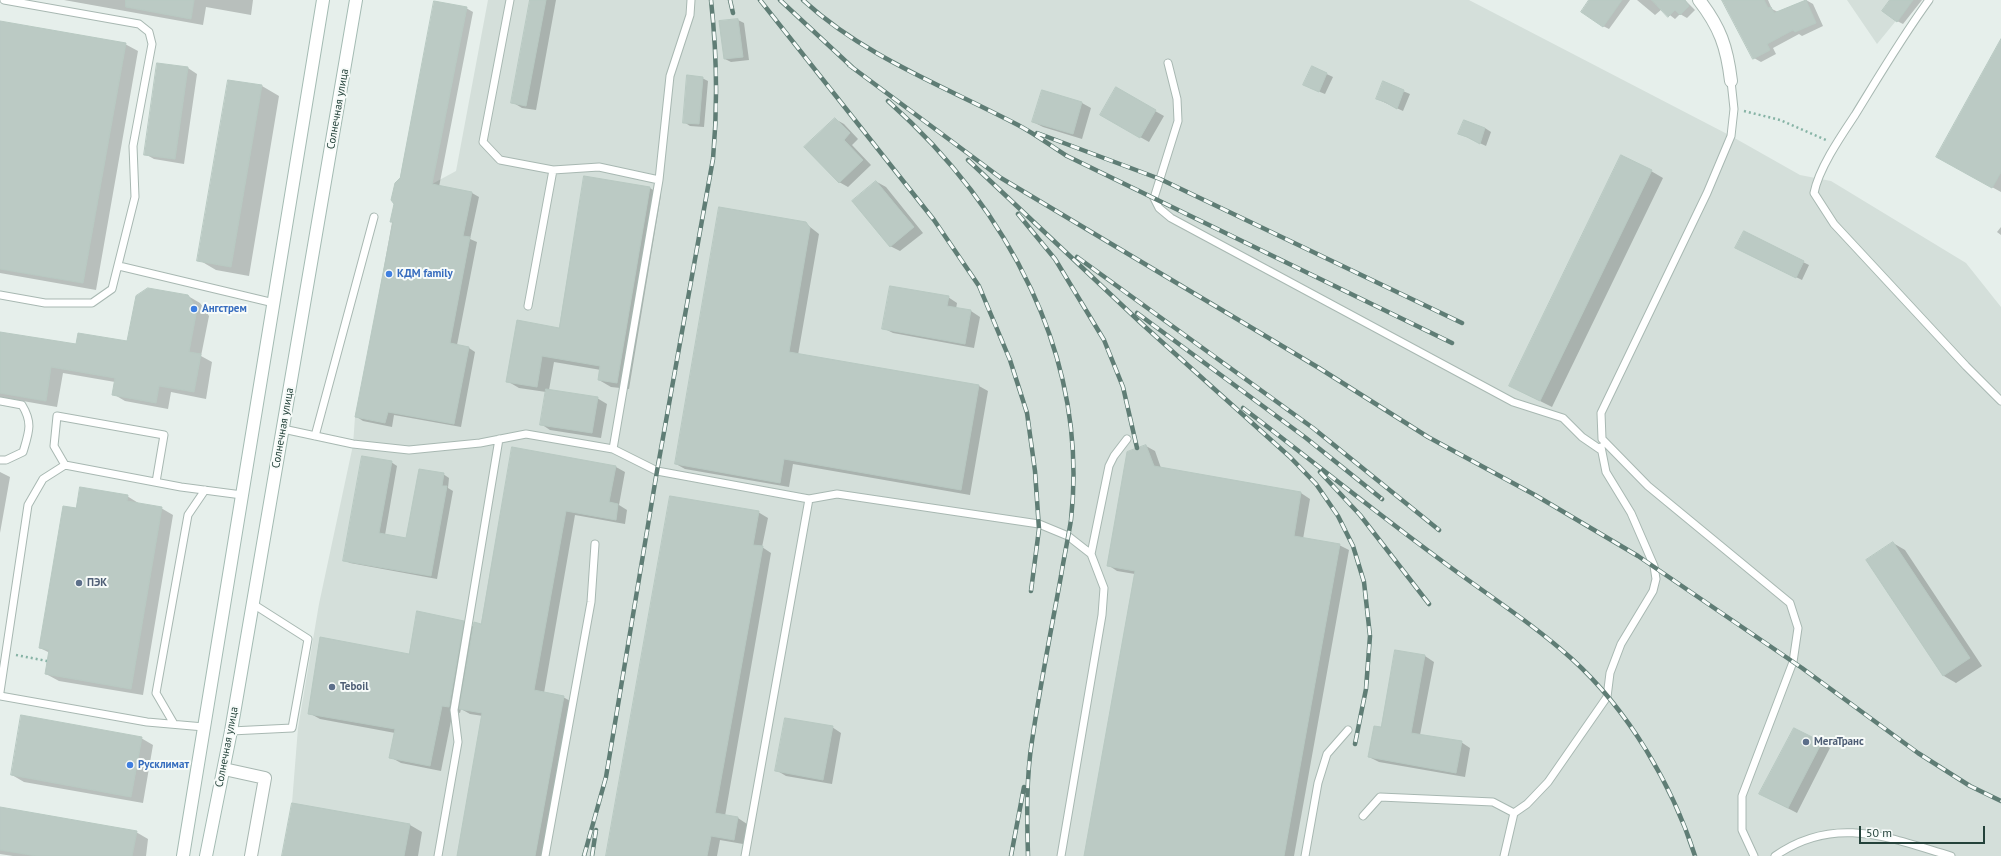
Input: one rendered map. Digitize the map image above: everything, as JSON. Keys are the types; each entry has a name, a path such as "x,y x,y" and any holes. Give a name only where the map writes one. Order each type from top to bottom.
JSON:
{"main road":[{"path":"183,856 323,0"},
{"name":"Солнечная улица","path":"206,856 231,731 356,0"},
{"path":"1699,0 1712,17 1728,54 1732,81"},
{"path":"224,769 265,778 251,856"}],"lane":[{"path":"0,295 45,302 92,303 112,289 136,197 134,146 152,44 149,32 139,24 4,0"},
{"path":"510,0 483,142 500,160 553,170 598,167 659,180"},
{"path":"613,449 659,180 670,76 690,15 691,0"},
{"path":"1929,0 1910,27 1836,144 1816,181 1814,192 1839,230 1966,366 2001,401"},
{"path":"1168,63 1177,99 1178,121 1154,198 1159,208 1171,218 1513,402 1563,418 1582,437 1601,450"},
{"path":"1504,856 1514,813 1527,804 1548,782 1607,697 1610,673 1621,644 1653,591 1656,579 1654,566 1631,514 1606,472 1601,450 1601,412 1706,194 1731,136 1734,109 1732,81"},
{"path":"528,306 553,170"},
{"path":"315,436 374,217"},
{"path":"119,266 274,303"},
{"path":"0,401 22,405 28,416 29,433 23,452 6,460 0,460"},
{"path":"64,465 54,446 57,416 164,436 156,482"},
{"path":"283,429 353,444 409,450 499,439 526,434 613,449 657,471 808,499 836,494 1039,524 1068,536 1091,554 1104,588 1102,616 1061,856"},
{"path":"438,856 458,742 454,710 499,439"},
{"path":"1091,554 1109,466 1114,456 1127,439"},
{"path":"1602,439 1648,486 1790,603 1798,628 1793,662 1742,796 1742,830 1754,856"},
{"path":"0,692 28,505 43,479 64,465 156,482 242,495"},
{"path":"174,724 156,693 188,515 205,490"},
{"path":"745,856 808,499"},
{"path":"544,856 591,602 595,544"},
{"path":"231,731 292,728 308,639 253,604"},
{"path":"0,696 146,722 204,727"},
{"path":"1305,856 1318,783 1327,754 1348,730"},
{"path":"1363,816 1380,797 1493,802 1514,813"},
{"path":"1775,856 1798,843 1840,831 1874,834 1951,856"}],"path":[{"path":"1734,109 1780,120 1836,144"},
{"path":"6,653 47,661"}],"shaded area":[{"path":"488,0 1469,0 1731,136 1800,175 1831,181 1966,263 2001,307 2001,856 282,856 292,803 298,728 319,604 353,445 355,417 393,223 390,222 394,204 391,200 395,183 400,178 432,184 456,171"},
{"path":"1847,0 1913,0 1877,44"}],"building":[{"path":"126,0 194,0 191,19 126,7"},
{"path":"530,0 546,0 526,106 511,103"},
{"path":"1589,0 1622,0 1603,27 1581,12"},
{"path":"1652,0 1685,0 1689,6 1680,15 1675,10 1668,17"},
{"path":"1722,0 1764,0 1768,8 1771,7 1774,13 1806,0 1816,23 1795,32 1793,30 1767,44 1770,50 1753,59"},
{"path":"1890,0 1913,0 1897,22 1882,11"},
{"path":"434,1 467,7 432,184 472,192 463,236 470,237 450,343 469,347 454,424 388,412 385,423 355,417 393,222 390,222 394,204 391,200 395,183 400,178"},
{"path":"738,19 743,57 724,59 719,21"},
{"path":"0,21 126,43 83,283 0,269"},
{"path":"2001,39 2001,172 1992,188 1936,157"},
{"path":"157,63 188,67 175,159 144,155"},
{"path":"1312,66 1327,73 1319,92 1303,85"},
{"path":"687,75 703,77 699,124 683,123"},
{"path":"228,80 262,85 231,267 197,261"},
{"path":"1383,81 1404,90 1397,109 1376,99"},
{"path":"1116,87 1156,110 1140,138 1100,115"},
{"path":"1042,90 1082,102 1073,134 1032,122"},
{"path":"835,118 850,133 844,140 863,160 839,183 804,147"},
{"path":"1464,120 1485,128 1480,144 1458,134"},
{"path":"1621,155 1652,170 1540,401 1509,386"},
{"path":"584,176 650,187 617,383 598,380 600,366 542,356 537,387 506,382 517,320 559,328"},
{"path":"876,181 914,227 890,247 852,201"},
{"path":"719,207 806,222 810,228 789,352 979,385 961,490 784,459 780,483 675,464"},
{"path":"1744,231 1804,261 1796,278 1735,248"},
{"path":"890,286 949,296 947,306 971,310 965,344 882,329"},
{"path":"148,288 188,295 197,309 189,352 201,354 194,392 159,386 156,403 112,395 115,378 51,367 46,401 0,393 0,332 76,344 78,333 127,341 136,296"},
{"path":"546,389 598,397 592,433 540,425"},
{"path":"1146,445 1154,466 1301,492 1294,536 1340,544 1284,856 1084,856 1135,571 1107,566 1127,452"},
{"path":"512,447 616,466 609,502 618,504 616,520 566,511 534,690 564,696 535,856 457,856 482,713 459,709 474,622 481,624"},
{"path":"362,456 392,461 379,533 406,538 419,469 444,473 442,486 447,486 431,576 343,561"},
{"path":"80,487 128,495 127,501 162,507 131,689 45,674 49,650 39,648 63,506 76,508"},
{"path":"670,496 759,511 753,545 763,546 715,813 738,817 734,840 711,836 707,856 606,856"},
{"path":"1893,542 1970,658 1943,676 1866,560"},
{"path":"417,611 464,621 449,707 442,706 430,766 389,758 395,729 308,714 320,637 409,654"},
{"path":"1395,650 1425,655 1411,733 1462,741 1456,773 1368,757 1374,726 1381,727"},
{"path":"21,715 142,737 131,797 11,775"},
{"path":"785,718 833,726 823,780 775,771"},
{"path":"1794,728 1822,742 1788,808 1759,794"},
{"path":"292,803 410,824 404,856 282,856"},
{"path":"0,807 137,831 132,856 37,856 0,850"}],"railway":[{"path":"584,856 606,777 657,471 713,159 716,119 716,80 715,40 711,0"},
{"path":"730,0 733,13"},
{"path":"760,0 934,220 979,286 1010,360 1027,413 1035,471 1039,529 1031,591"},
{"path":"780,0 853,68"},
{"path":"803,0 852,38 879,54 1018,125 1067,156 1452,343"},
{"path":"849,65 1001,178 1319,368 1428,437 1535,495 1638,556 1802,668 1918,753 1970,786 2001,801"},
{"path":"888,101 931,143 969,188 1003,237 1031,289 1052,343 1067,400 1073,459 1071,520 1042,679 1030,755 1027,798 1028,856"},
{"path":"1037,133 1160,179 1462,323"},
{"path":"968,160 1142,324 1290,457 1316,484 1338,516 1353,546 1364,582 1370,636 1366,689 1355,744"},
{"path":"1018,214 1055,259 1104,340 1123,387 1137,448"},
{"path":"1077,257 1313,428 1439,530"},
{"path":"1137,313 1306,438 1382,499"},
{"path":"1243,408 1367,505 1541,633 1572,659 1612,701 1646,750 1661,775 1674,802 1695,856"},
{"path":"1320,472 1360,515 1429,604"},
{"path":"1011,856 1024,787"},
{"path":"592,856 596,830"}],"place":[{"name":"КДМ family","path":"389,274"},
{"name":"Ангстрем","path":"194,309"},
{"name":"ПЭК","path":"79,583"},
{"name":"Teboil","path":"332,687"},
{"name":"МегаТранс","path":"1806,742"},
{"name":"Русклимат","path":"130,765"}]}
